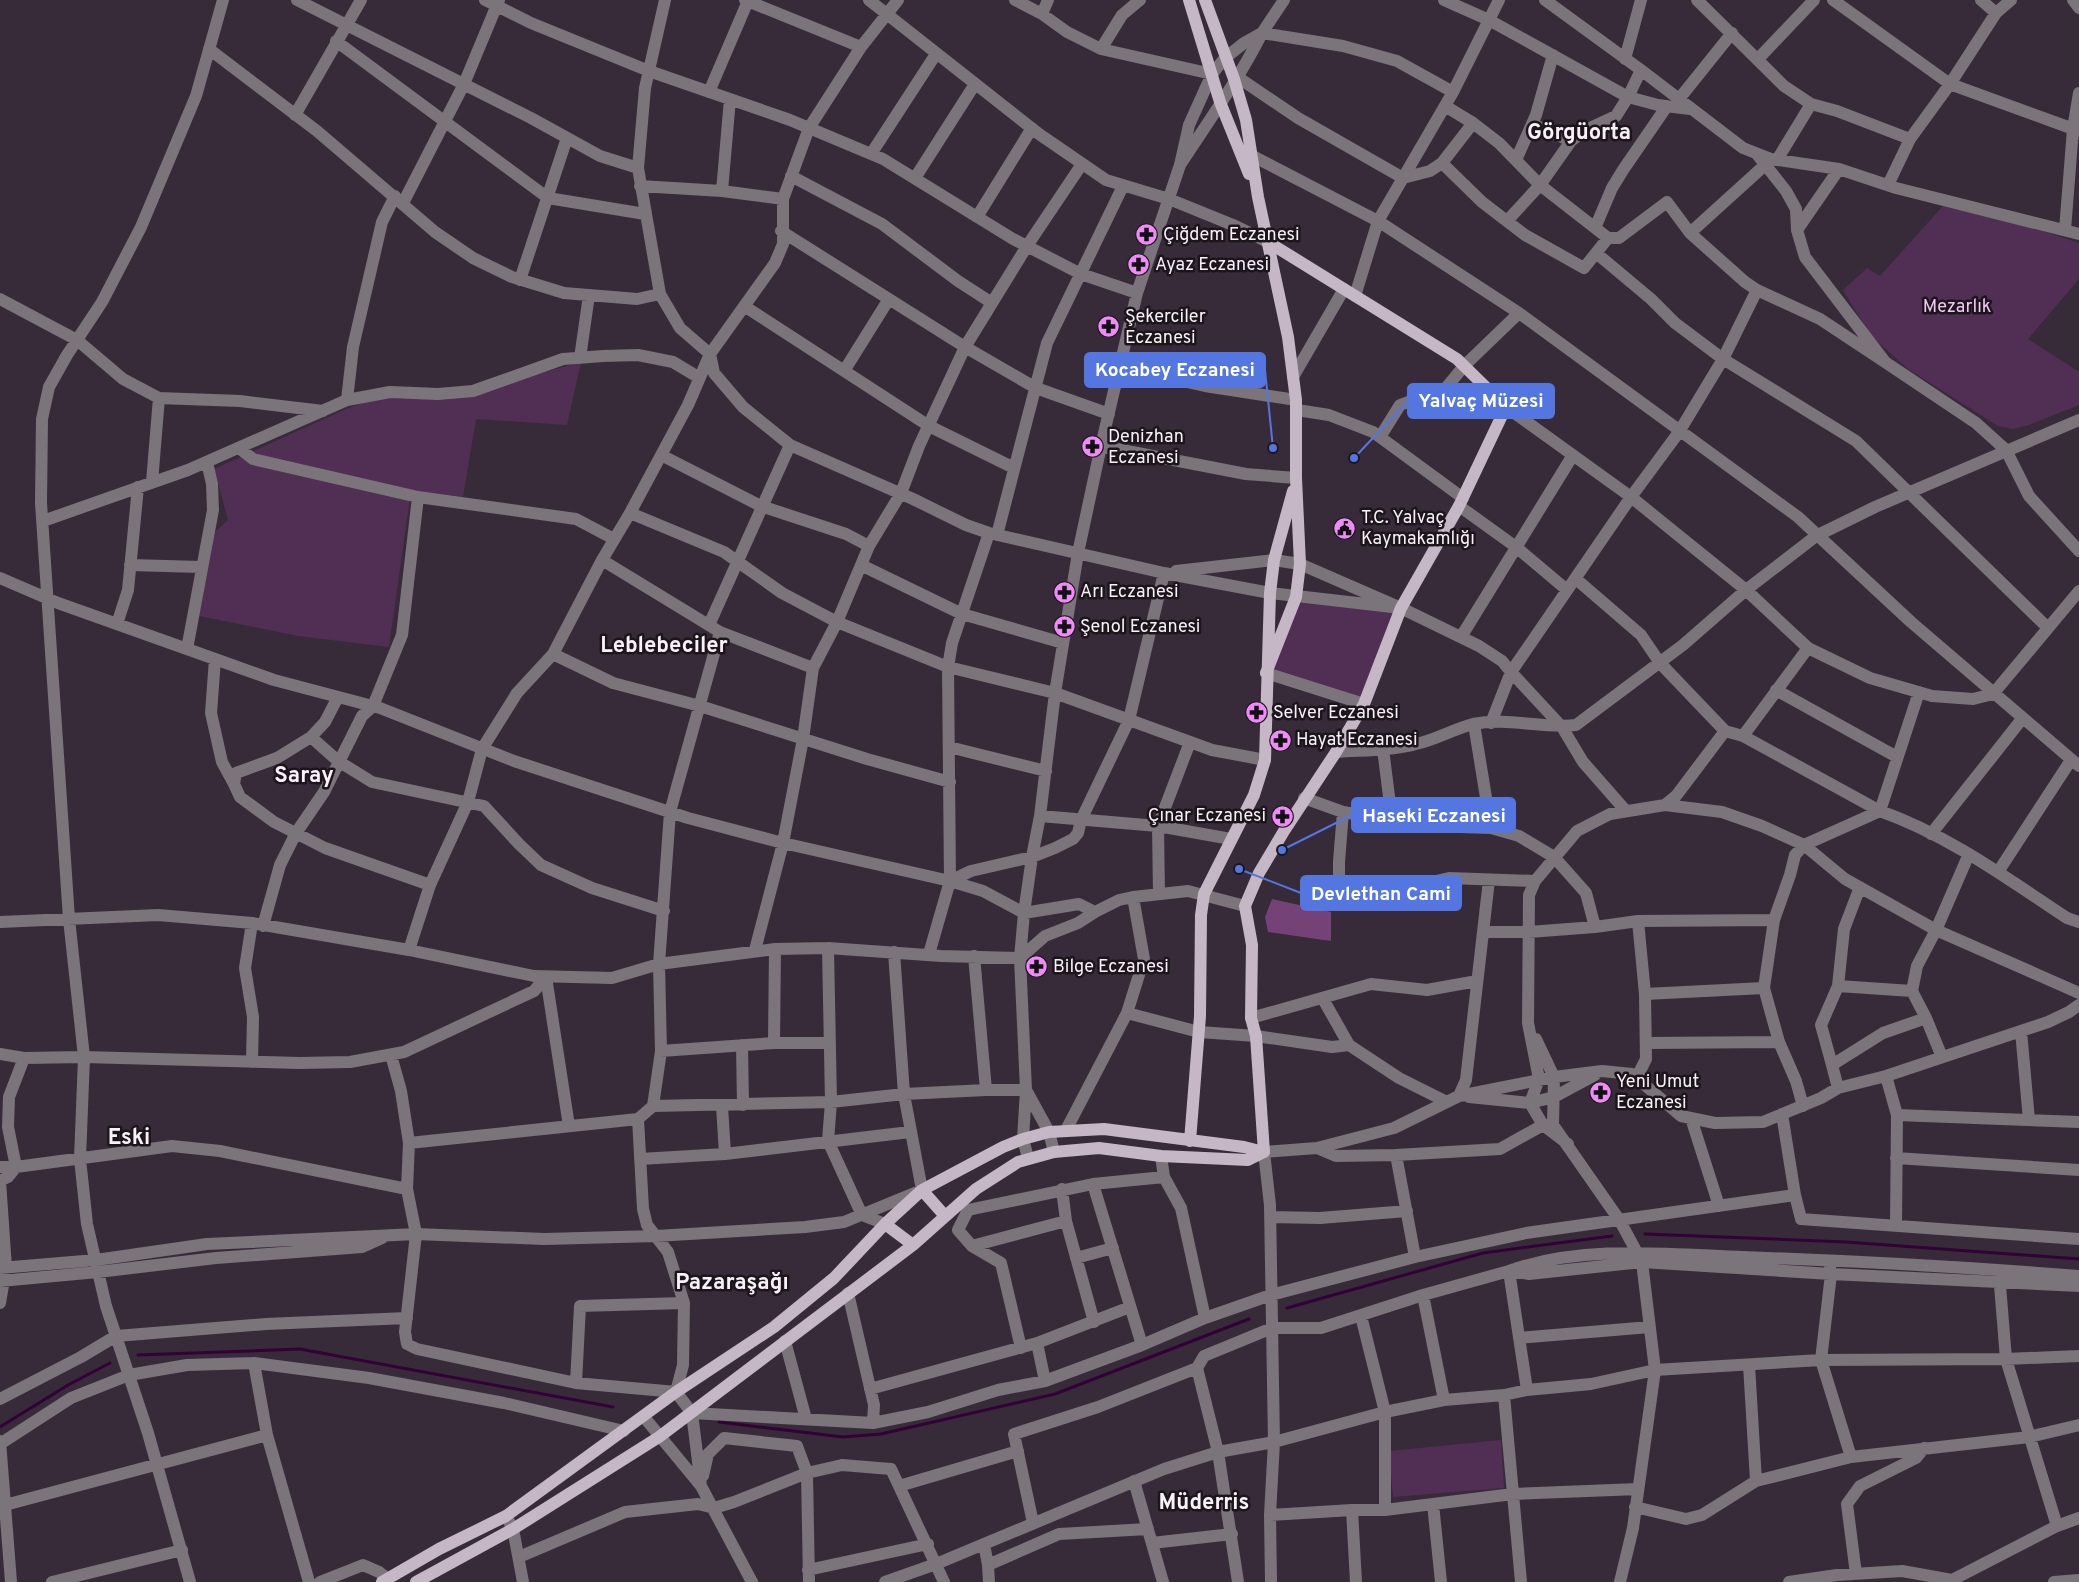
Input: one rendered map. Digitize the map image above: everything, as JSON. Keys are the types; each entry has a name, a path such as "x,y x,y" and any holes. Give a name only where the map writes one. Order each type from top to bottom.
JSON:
{"main road":[{"path":"1189,0 1220,102 1258,197"},
{"path":"1205,0 1225,58 1235,78 1246,120 1258,197 1288,337 1296,405 1296,478 1300,564 1296,597 1266,673"},
{"path":"1264,1152 1256,1036 1251,1018 1252,945 1245,906 1259,873 1304,798 1336,752 1364,704 1401,608 1461,502 1506,407 1457,359 1268,242"},
{"path":"1190,1141 1199,1032 1201,915 1204,894 1254,795 1265,760 1266,673 1270,593 1274,560 1296,478"},
{"path":"385,1580 439,1548 506,1516 676,1392 774,1327 834,1278 922,1190 1003,1147 1049,1132 1104,1129 1244,1147 1264,1152"},
{"path":"416,1582 513,1529 660,1437 912,1245 976,1189 1018,1162 1054,1152 1099,1148 1161,1156 1248,1160 1264,1152"},
{"path":"922,1190 945,1216"},
{"path":"886,1224 912,1245"}],"street":[{"path":"190,1582 129,1375 106,1306 87,1224 80,1159 84,1057 69,919 43,521 42,419 49,387 102,302 141,227 196,96 223,0"},
{"path":"297,0 464,84 600,156 638,168"},
{"path":"295,115 361,0"},
{"path":"665,0 645,88 638,168 644,214 660,294 680,328 710,354 714,373 743,407 790,445 901,493 966,525 993,534 1164,573 1270,593 1401,608"},
{"path":"869,0 1032,128 1106,180 1169,199 1233,224 1268,242"},
{"path":"409,950 430,885 468,802 482,749 517,693 553,654 602,560 630,513 688,405 698,377 710,354 775,263 783,244 781,231 783,200 809,128 861,47 898,0"},
{"path":"1015,0 1042,14 1067,32 1101,48 1212,74"},
{"path":"1042,14 1048,0"},
{"path":"1101,48 1122,14 1140,0"},
{"path":"1180,165 1248,60 1262,33 1284,0"},
{"path":"1444,0 1489,20 1628,96 1667,106 1693,110"},
{"path":"1355,296 1378,221 1453,92 1499,0"},
{"path":"1546,0 1742,148 1756,153 1771,163 1796,209 1797,230 1805,257 1885,362"},
{"path":"1625,58 1641,0"},
{"path":"1697,0 1784,86 1811,104 1837,110 1910,139"},
{"path":"1758,59 1814,0"},
{"path":"1833,0 1950,84 2076,130"},
{"path":"1981,0 1996,13"},
{"path":"1888,185 1910,139 1950,84 1996,13 2011,0"},
{"path":"2073,0 2079,8"},
{"path":"709,92 747,1 861,47"},
{"path":"347,400 352,347 382,222 399,200 464,84 494,2 530,23 649,71 809,128 883,159 1027,246 1082,274 1137,293"},
{"path":"1028,1158 1023,1139 1026,1090 1020,958 1024,913 1040,816 1055,692 1078,553 1137,293 1180,165 1189,125 1212,74 1225,58 1244,43 1262,33 1343,46 1397,61 1453,92"},
{"path":"1679,99 1732,34"},
{"path":"336,41 548,198 644,214"},
{"path":"209,49 295,115 436,232 473,258 520,280 564,294 637,299 660,294"},
{"path":"871,154 936,54"},
{"path":"1516,160 1532,124 1553,55"},
{"path":"1507,221 1540,185 1571,141 1586,130 1616,116 1640,70"},
{"path":"1235,78 1298,118 1403,178 1430,171 1442,163 1473,123"},
{"path":"915,178 975,84"},
{"path":"2065,230 2079,93"},
{"path":"722,190 730,99"},
{"path":"1690,233 1771,163 1811,104"},
{"path":"1445,106 1473,123 1499,143 1540,185 1608,238 1619,238 1667,202 1690,233 1757,290 1820,319 1976,423 2006,450 2029,496 2079,551"},
{"path":"1595,228 1612,188 1667,106"},
{"path":"1532,124 1571,141"},
{"path":"977,217 1032,128"},
{"path":"520,280 567,138"},
{"path":"1239,148 1252,157 1378,221 1519,313 1679,432 1798,517 1816,536 1993,694 2075,763 1998,872"},
{"path":"1442,163 1482,202 1525,235 1584,268 1608,238"},
{"path":"1771,163 1839,169 1888,185 2079,234"},
{"path":"755,950 783,843 803,739 813,668 837,622 869,546 901,493 928,426 965,347 1027,246 1082,164"},
{"path":"1797,230 1839,169"},
{"path":"791,176 882,224 958,281 992,303"},
{"path":"640,186 722,190 783,200"},
{"path":"929,954 950,881 948,667 952,643 993,534 1014,468 1047,343 1123,186"},
{"path":"781,231 965,347 1036,388 1109,414"},
{"path":"1596,253 1651,299 1675,323 1723,359 1856,441 1907,493 2048,628"},
{"path":"1293,377 1344,289"},
{"path":"1491,723 1511,672 1631,497 1679,432 1723,359 1757,290"},
{"path":"580,358 589,296"},
{"path":"844,371 889,299"},
{"path":"0,300 77,340 123,379 159,398 240,401 322,411"},
{"path":"744,306 928,426 1014,468"},
{"path":"1380,437 1400,404 1408,402 1418,408 1427,410 1464,366 1519,313"},
{"path":"43,521 207,462 347,400 390,392 438,394 473,391 563,359 638,355 672,362 698,377"},
{"path":"1120,367 1296,405 1373,432 1567,590"},
{"path":"152,482 159,398"},
{"path":"1506,407 1631,497 1746,590 1808,648 1870,678 1932,696 1973,699 1993,694 2079,591"},
{"path":"1336,752 1383,749 1416,744 1474,724 1507,722 1562,727 1576,725 1660,663 1746,590 1816,536 1907,493 2079,420"},
{"path":"709,625 790,445"},
{"path":"1101,446 1246,474 1296,478"},
{"path":"239,448 253,459 418,497 576,519 614,539"},
{"path":"661,455 761,506 846,534 869,546"},
{"path":"1461,637 1573,455"},
{"path":"187,649 212,510 212,484 207,462"},
{"path":"117,624 128,590 138,487"},
{"path":"252,1062 253,1017 245,968 258,924 280,866 296,833 324,792 362,716 373,706 402,635 418,497"},
{"path":"630,513 724,552 782,593 837,622 948,667 1055,692 1212,750 1265,760"},
{"path":"602,560 720,632 813,668"},
{"path":"1164,573 1274,560 1300,564 1401,608 1479,646 1502,661 1562,727 1583,762 1626,812"},
{"path":"130,565 201,567"},
{"path":"861,565 962,614 1063,643"},
{"path":"950,881 971,871 1032,857 1073,839 1078,833 1081,820 1129,720 1164,573"},
{"path":"0,578 48,599 274,680 373,706 514,761 670,812 783,843 950,881 983,891 1024,913 1079,904 1094,912"},
{"path":"1576,579 1641,635 1660,663 1725,731 1743,736 1880,811 1900,818 1969,854 2067,918 2079,922"},
{"path":"654,1106 661,1050 659,964 670,812 720,632"},
{"path":"1743,736 1808,648"},
{"path":"553,654 613,683 700,706 866,759 950,782"},
{"path":"216,659 211,713 222,762 240,797 274,822 325,848 430,885"},
{"path":"1266,673 1364,704"},
{"path":"1776,690 1897,757"},
{"path":"1802,1106 1796,1081 1778,1042 1764,988 1774,920 1795,855 1804,845 1880,811 1919,692"},
{"path":"234,784 236,774 277,758 311,737 325,722 338,697"},
{"path":"1931,834 2022,719"},
{"path":"1474,724 1491,828"},
{"path":"1665,805 1676,796 1725,731"},
{"path":"311,737 338,761 372,782 484,806 541,865 592,888 664,911"},
{"path":"1159,894 1158,826 1190,742"},
{"path":"949,747 1046,771"},
{"path":"1383,749 1392,820"},
{"path":"1304,798 1343,812 1429,826 1491,828 1519,836 1554,857 1586,893 1595,927"},
{"path":"1530,1102 1539,1080 1528,1023 1529,895 1535,882 1577,831 1610,814 1665,805 1722,812 1762,826 1804,845 1845,879 1936,930 2079,993"},
{"path":"1343,812 1339,862 1339,903 1449,878 1535,882"},
{"path":"1040,816 1158,826 1231,840"},
{"path":"1942,1057 1926,1018 1912,991 1918,966 1969,854"},
{"path":"1459,1096 1466,1080 1490,880"},
{"path":"1838,1088 1821,1025 1838,986 1844,929 1860,887"},
{"path":"0,922 158,915 258,924 409,950 534,976 612,978 659,964 755,950 775,949 828,948 1020,958 1045,936 1078,923 1094,912 1133,897 1188,891 1245,906"},
{"path":"1066,1130 1127,1012 1144,959 1133,897"},
{"path":"1483,932 1529,932 1595,927 1638,921 1774,920"},
{"path":"1637,1077 1646,1059 1645,994 1638,921"},
{"path":"828,948 831,1102 828,1141 862,1215 886,1224"},
{"path":"774,1043 775,949"},
{"path":"3,1268 97,1266 362,1247 389,1235 416,1234 544,1239 656,1236 805,1227 844,1222 922,1190 904,1094 894,952"},
{"path":"974,956 986,1090"},
{"path":"0,1054 24,1058 84,1057 300,1063 350,1062 404,1052 534,991 546,977"},
{"path":"546,977 569,1126"},
{"path":"1251,1018 1370,984 1426,990 1477,981"},
{"path":"1838,986 1912,991"},
{"path":"1645,994 1764,988"},
{"path":"1323,998 1349,1045 1400,1078 1447,1102"},
{"path":"1271,1582 1270,1515 1274,1442 1270,1217 1264,1152 1318,1148 1394,1128 1459,1096 1554,1077 1602,1071 1632,1074 1681,1116 1715,1123 1763,1122 1802,1106 1838,1088 1886,1076 2048,1022 2079,1005"},
{"path":"1127,1012 1199,1032 1256,1036 1332,1047 1349,1045"},
{"path":"1832,1065 1883,1033 1926,1018"},
{"path":"1528,1023 1554,1077 1554,1097 1548,1125"},
{"path":"2021,1031 2029,1120"},
{"path":"1646,1043 1778,1042"},
{"path":"661,1050 774,1043 830,1043"},
{"path":"742,1045 742,1105"},
{"path":"391,1054 401,1091 410,1143 407,1189 416,1234 405,1332 407,1344 417,1349 576,1383 676,1392 692,1412 701,1486"},
{"path":"0,1303 3,1268 0,1181 8,1177 16,1167 8,1127 9,1097 24,1058"},
{"path":"1459,1096 1530,1102 1554,1097 1602,1071"},
{"path":"1886,1076 1897,1115 1896,1225"},
{"path":"410,1143 638,1119 654,1106 722,1106 831,1102 904,1094 1026,1090"},
{"path":"1026,1090 1049,1132 1054,1152"},
{"path":"1530,1102 1548,1125 1568,1144 1620,1221 1640,1258 1654,1370 1633,1528 1620,1582"},
{"path":"722,1106 725,1154"},
{"path":"1782,1114 1795,1195 1801,1219 2079,1239"},
{"path":"1897,1115 2079,1122"},
{"path":"1691,1118 1719,1206"},
{"path":"638,1119 642,1209 646,1225 668,1252 684,1303 683,1366 676,1392"},
{"path":"1318,1148 1336,1156 1396,1155 1500,1149 1548,1125"},
{"path":"640,1159 725,1154 910,1132"},
{"path":"0,1167 16,1167 172,1146 220,1151 407,1189"},
{"path":"1396,1155 1415,1257"},
{"path":"1161,1156 1164,1177 1181,1208 1205,1318"},
{"path":"1896,1158 2079,1170"},
{"path":"1021,1348 1001,1263 972,1246 958,1230 968,1210 1062,1189 1164,1177"},
{"path":"1094,1184 1142,1345"},
{"path":"1062,1189 1066,1220 1094,1322"},
{"path":"692,1412 873,1423 928,1412 998,1390 1045,1381 1142,1345 1205,1318 1271,1295 1415,1257 1526,1233 1795,1195"},
{"path":"1270,1217 1320,1218 1407,1211"},
{"path":"972,1246 1066,1220"},
{"path":"1076,1258 1113,1248"},
{"path":"1034,1523 1014,1434 1098,1407 1196,1368 1204,1356 1272,1328 1320,1328 1531,1263 1580,1256 1829,1260 1999,1275 2079,1286"},
{"path":"1640,1258 1830,1274 2079,1276"},
{"path":"1829,1260 1830,1274 1821,1360 1851,1457"},
{"path":"2,1281 97,1266"},
{"path":"1509,1271 1527,1390"},
{"path":"1999,1275 2006,1359 2057,1526"},
{"path":"848,1292 874,1405 873,1423"},
{"path":"1423,1295 1444,1400"},
{"path":"576,1383 580,1306 684,1303"},
{"path":"870,1389 1037,1343 1130,1307"},
{"path":"1361,1316 1385,1412 1385,1510"},
{"path":"0,1399 81,1357 116,1336 266,1324 407,1318"},
{"path":"1519,1338 1650,1327"},
{"path":"785,1341 806,1419"},
{"path":"1037,1343 1045,1381"},
{"path":"886,1582 936,1564 1134,1481 1218,1452 1274,1442 1385,1412 1444,1400 1504,1395 1527,1390 1591,1384 1654,1370 1821,1360 2006,1359 2079,1356"},
{"path":"254,1363 267,1435 309,1582"},
{"path":"11,1582 0,1443 71,1398 129,1375 187,1365 254,1363 388,1382 504,1403 624,1431"},
{"path":"1749,1365 1756,1481"},
{"path":"1196,1368 1218,1452 1238,1582"},
{"path":"1504,1395 1521,1582"},
{"path":"644,1417 701,1486 752,1582"},
{"path":"1635,1507 1686,1519 1702,1514 1756,1481 1851,1457 2029,1437 2079,1425"},
{"path":"5,1505 267,1435"},
{"path":"701,1486 708,1454 724,1438 797,1446 807,1473 808,1576 928,1544"},
{"path":"1856,1574 1847,1504 1860,1486 1916,1458 1924,1448"},
{"path":"899,1486 1018,1451"},
{"path":"519,1557 625,1512 698,1504 714,1508 807,1473 842,1465 891,1469 928,1544 944,1582"},
{"path":"1134,1481 1163,1582"},
{"path":"1270,1515 1385,1510 1513,1494 1638,1489"},
{"path":"1432,1504 1441,1582"},
{"path":"1352,1510 1356,1582"},
{"path":"1054,1514 1059,1534"},
{"path":"506,1516 513,1529 522,1582"},
{"path":"1953,1581 2057,1526 2079,1518"},
{"path":"988,1565 1059,1534 1148,1529"},
{"path":"1152,1543 1232,1534"},
{"path":"984,1544 989,1582"},
{"path":"52,1582 182,1550"},
{"path":"320,1582 363,1565 378,1572 385,1580"},
{"path":"1789,1582 1902,1571 1968,1582"},
{"path":"2054,1582 2079,1580"}],"green space":[{"name":"Mezarlık","path":"1943,206 2034,228 2079,243 2079,279 2028,339 2079,372 2079,405 2029,425 2013,429 1998,426 1908,369 1871,336 1843,290 1867,268 1880,276"},
{"path":"581,362 567,425 476,419 463,497 411,490 389,647 298,636 199,616 215,532 228,520 214,469 346,409 378,397 463,395"},
{"path":"1296,597 1401,608 1364,704 1266,673"},
{"path":"1501,1440 1504,1488 1393,1497 1389,1451"}],"shaded area":[{"path":"1272,899 1331,912 1331,941 1268,932 1265,917"}],"waterway":[{"path":"1645,1234 1846,1242 2079,1259"},
{"path":"1287,1308 1483,1253 1612,1236"},
{"path":"719,1422 843,1437 881,1434 1055,1394 1249,1319"},
{"path":"138,1355 300,1349 613,1407"},
{"path":"0,1427 68,1385 110,1363"}],"place":[{"name":"Çiğdem Eczanesi","path":"1147,235"},
{"name":"Ayaz Eczanesi","path":"1139,265"},
{"name":"Şekerciler Eczanesi","path":"1109,327"},
{"name":"Denizhan Eczanesi","path":"1092,447"},
{"name":"Kocabey Eczanesi","path":"1273,448"},
{"name":"Yalvaç Müzesi","path":"1354,458"},
{"name":"T.C. Yalvaç Kaymakamlığı","path":"1345,528"},
{"name":"Arı Eczanesi","path":"1064,592"},
{"name":"Şenol Eczanesi","path":"1064,627"},
{"name":"Selver Eczanesi","path":"1257,713"},
{"name":"Hayat Eczanesi","path":"1280,740"},
{"name":"Çınar Eczanesi","path":"1282,816"},
{"name":"Haseki Eczanesi","path":"1282,850"},
{"name":"Devlethan Cami","path":"1239,869"},
{"name":"Bilge Eczanesi","path":"1037,967"},
{"name":"Yeni Umut Eczanesi","path":"1600,1092"}],"district":[{"name":"Görgüorta","path":"1579,133"},
{"name":"Leblebeciler","path":"664,646"},
{"name":"Saray","path":"304,776"},
{"name":"Eski","path":"129,1138"},
{"name":"Pazaraşağı","path":"732,1283"},
{"name":"Müderris","path":"1204,1503"}]}
